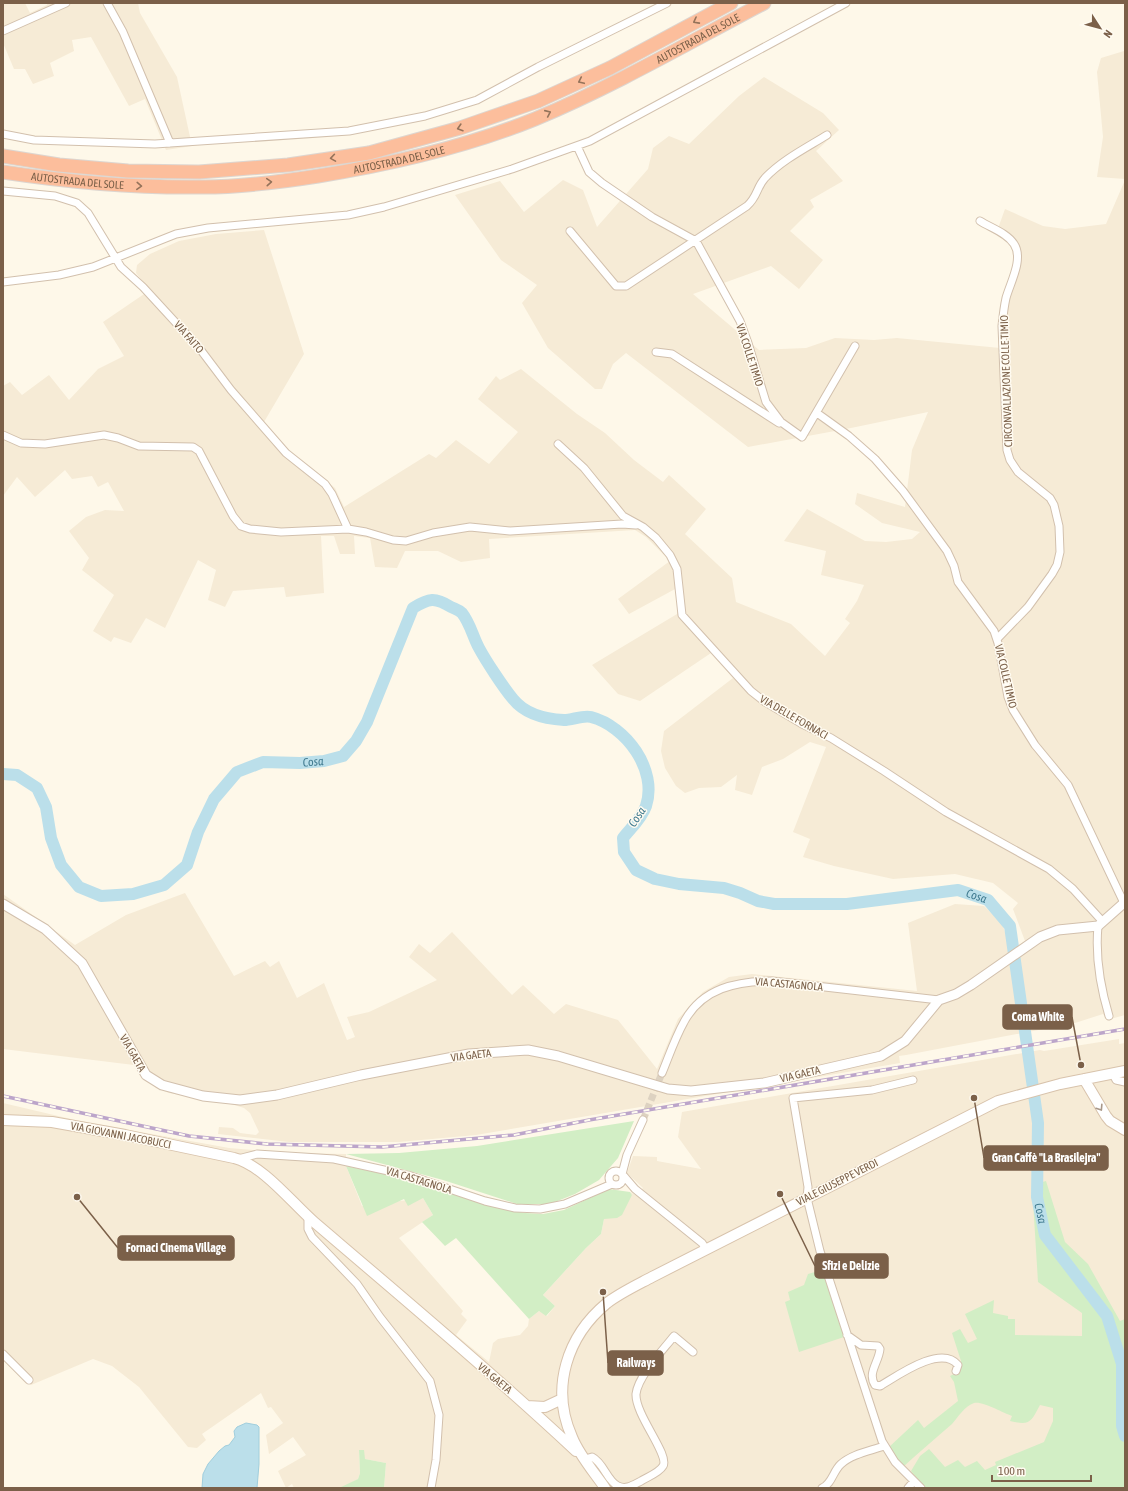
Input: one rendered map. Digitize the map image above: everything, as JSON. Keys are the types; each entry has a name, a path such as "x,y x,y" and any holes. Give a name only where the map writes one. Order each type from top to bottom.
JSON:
{"highway":[{"name":"AUTOSTRADA DEL SOLE","path":"3,156 59,165 128,171 198,172 288,165 369,153 460,128 538,101 610,68 730,3"},
{"name":"AUTOSTRADA DEL SOLE","path":"3,172 96,184 205,187 282,181 357,170 470,142 542,116 637,70 764,3"}],"main road":[{"name":"VIALE GIUSEPPE VERDI","path":"585,1459 572,1438 566,1421 562,1399 563,1370 573,1346 585,1326 608,1303 652,1277 706,1249 998,1101 1060,1084 1125,1072"},
{"path":"1084,1079 1110,1121 1125,1130"},
{"name":"VIA GIOVANNI JACOBUCCI","path":"3,1120 59,1124 161,1142 238,1159"},
{"name":"VIA GAETA","path":"238,1159 262,1173 308,1217 527,1406 585,1459"},
{"path":"527,1406 545,1407 557,1403 562,1399"},
{"path":"549,1426 559,1427 566,1421"},
{"path":"585,1459 605,1488"}],"street":[{"path":"3,31 66,3"},
{"path":"107,3 123,32 170,143"},
{"path":"3,134 34,140 170,143 349,131 425,116 477,100 538,67 667,3"},
{"path":"3,282 59,275 93,267 176,234 208,228 348,214 384,207 459,186 590,141 846,3"},
{"path":"570,231 616,286 626,286 696,241 755,199 758,188 771,171 826,135"},
{"path":"577,146 589,172 602,184 652,217 696,241"},
{"name":"VIA FAITO","path":"3,191 56,196 77,203 88,213 114,258 121,267 143,287 200,349 231,390 286,453 325,484 332,494 348,529"},
{"name":"CIRCONVALLAZIONE COLLE TIMIO","path":"980,221 1008,237 1015,245 1017,252 1013,277 1003,309 1002,326 1007,450 1010,460 1018,472 1050,498 1057,515 1060,540 1057,565 1052,574 1028,607 997,639"},
{"name":"VIA COLLE TIMIO","path":"696,241 740,321 766,402 771,411 784,424 802,437 856,346"},
{"name":"VIA COLLE TIMIO","path":"656,352 672,354 778,423 784,424"},
{"name":"VIA COLLE TIMIO","path":"817,413 849,436 875,459 903,491 947,551 952,559 958,582 994,631 997,639 1008,697 1013,710 1035,745 1068,785 1124,903"},
{"path":"3,435 21,442 45,444 104,435 118,438 139,446 193,447 199,451 233,516 241,526 250,529 281,532 348,529 366,532 393,540 406,541 433,533 470,527 510,531 569,529 622,524 639,525"},
{"name":"VIA DELLE FORNACI","path":"558,444 584,468 623,516 639,525 656,538 670,555 677,569 682,615 751,691 765,702 802,724 831,738 946,812 1049,869 1073,889 1101,924"},
{"path":"1109,1016 1099,982 1096,960 1101,924 1124,903"},
{"name":"VIA GAETA","path":"3,904 45,929 82,963 146,1075 162,1085 202,1096 240,1100 276,1095 360,1075 469,1054 526,1050 558,1056 668,1089 691,1091 719,1089 764,1082 881,1056 905,1041 939,1000 956,994 1040,937 1058,930 1101,924"},
{"name":"VIA CASTAGNOLA","path":"662,1073 684,1021 699,1002 720,989 747,981 772,981 939,1000"},
{"path":"1113,1074 1116,1080 1125,1082"},
{"path":"914,1080 872,1090 793,1098 808,1187 807,1198 820,1251 847,1335 884,1446 895,1462 921,1488"},
{"path":"595,1190 615,1185 623,1181 627,1155 643,1120"},
{"name":"VIA CASTAGNOLA","path":"238,1159 257,1154 334,1159 411,1176 485,1201 515,1208 540,1209 565,1204 595,1190"},
{"path":"595,1190 612,1174 627,1155"},
{"path":"612,1174 619,1171 635,1189 702,1243 706,1249"},
{"path":"612,1174 615,1185"},
{"path":"615,1185 635,1189"},
{"path":"308,1217 308,1228 312,1237 357,1284 380,1317 430,1381 439,1415 436,1460 431,1488"},
{"path":"847,1335 862,1345 878,1346 880,1349 872,1375 872,1381 875,1385 880,1386 928,1360 947,1359 955,1361 958,1365 956,1371"},
{"path":"585,1459 592,1457 598,1460 617,1486 624,1488 631,1487 664,1466 665,1460 662,1451 643,1419 637,1405 636,1394 645,1374 674,1336 693,1352"},
{"path":"3,1354 29,1380"},
{"path":"822,1488 830,1482 841,1463 861,1453 884,1446"},
{"path":"908,1488 914,1481"}],"shaded area":[{"path":"3,3 25,3 30,13 47,5 47,3 138,3 140,13 177,77 192,146 166,150 145,99 129,106 91,37 72,40 74,51 50,63 54,76 33,84 25,69 14,69 3,43"},
{"path":"1125,20 1125,179 1097,177 1103,137 1097,72 1101,58 1124,51"},
{"path":"764,77 823,113 839,130 816,151 843,181 810,200 814,207 790,231 823,260 799,289 771,266 693,294 759,350 806,348 835,338 874,340 897,338 1000,348 1000,315 1004,293 1013,267 1014,253 1010,244 996,234 1005,209 1043,226 1065,229 1106,224 1125,180 1125,1015 1107,1020 1103,1014 1075,1023 899,1056 900,1063 476,1135 399,1142 289,1142 218,1134 219,1127 233,1128 240,1133 256,1135 259,1132 250,1113 244,1108 231,1104 169,1093 156,1088 134,1065 3,1049 3,894 75,945 126,915 185,893 234,976 265,961 270,967 279,961 297,998 324,983 347,1040 355,1037 347,1017 369,1012 437,980 409,957 419,944 430,953 452,932 512,995 523,985 554,1014 566,1004 618,1020 657,1069 678,1019 703,992 729,977 752,974 917,991 908,923 955,904 984,906 1002,923 1011,950 1025,941 1013,909 1018,903 993,883 955,874 893,879 834,866 803,857 810,839 793,832 826,747 810,742 783,759 762,767 752,795 735,790 737,775 721,787 699,788 685,793 676,786 665,768 661,751 664,731 733,678 711,653 640,701 618,694 592,665 677,614 677,588 629,614 618,599 670,561 646,537 635,530 489,539 490,558 461,562 438,551 405,551 397,568 375,567 370,538 354,536 355,554 340,554 334,536 321,536 324,593 286,597 284,587 233,591 225,607 208,600 216,570 198,560 165,628 146,618 131,643 114,637 111,642 93,631 114,595 82,570 89,558 69,531 86,517 105,510 124,511 108,482 98,487 92,476 72,479 65,470 35,497 17,477 3,496 3,386 10,382 22,395 49,375 69,400 98,369 124,356 103,322 150,290 136,273 137,265 150,254 179,241 216,234 264,230 304,354 264,422 290,452 335,488 344,507 429,454 436,458 456,440 489,464 518,432 478,399 496,376 500,380 521,369 577,414 605,433 634,460 663,482 669,475 706,509 685,534 732,578 736,602 791,624 825,656 850,623 845,619 857,601 864,585 821,575 826,551 784,541 807,509 865,541 886,542 912,539 920,532 882,523 855,504 857,493 905,507 912,450 928,412 748,447 626,353 613,364 602,389 595,389 548,348 522,303 537,285 501,260 455,195 500,181 524,212 563,180 583,190 597,227 648,169 653,148 669,136 689,144 739,96"},
{"path":"1119,1039 1119,1044 1125,1043 1125,1488 384,1488 386,1463 365,1459 359,1450 360,1473 358,1479 345,1486 339,1488 294,1488 292,1484 286,1488 278,1471 306,1455 293,1437 269,1454 266,1435 283,1423 271,1407 268,1408 261,1393 202,1434 206,1440 197,1448 188,1447 139,1387 112,1366 93,1359 31,1385 3,1359 3,1103 75,1120 229,1148 288,1153 346,1154 346,1166 362,1206 423,1198 433,1215 399,1238 463,1311 461,1314 467,1320 456,1335 489,1362 493,1343 498,1339 520,1335 528,1326 529,1319 539,1311 547,1316 555,1306 543,1295 586,1248 601,1234 604,1219 632,1195 630,1192 636,1195 643,1188 627,1173 633,1156 657,1157 657,1161 701,1169 678,1137 682,1112 1040,1050 1044,1051"}],"green space":[{"path":"634,1121 618,1158 599,1180 575,1194 550,1204 517,1204 443,1180 346,1154 399,1153 477,1146"},
{"path":"346,1166 403,1178 483,1204 525,1213 543,1214 564,1210 609,1189 630,1192 632,1195 622,1215 617,1218 604,1219 601,1234 586,1248 543,1295 555,1306 546,1316 539,1311 529,1319 456,1238 445,1246 422,1222 433,1215 423,1198 408,1206 404,1199 367,1216"},
{"path":"1046,1181 1065,1242 1088,1264 1120,1321 1125,1319 1125,1488 925,1488 911,1471 920,1456 929,1449 945,1467 958,1460 965,1467 977,1461 985,1470 996,1465 995,1462 1044,1442 1053,1421 1053,1408 1040,1405 1032,1419 1026,1423 1022,1423 1010,1421 1012,1416 982,1404 974,1403 965,1409 952,1424 903,1467 888,1448 918,1420 924,1428 958,1401 954,1382 950,1376 960,1371 961,1361 952,1333 960,1329 968,1343 977,1339 965,1314 994,1300 993,1313 1008,1316 1008,1319 1015,1319 1015,1335 1082,1336 1082,1313 1038,1282 1032,1185"},
{"path":"822,1270 844,1337 799,1352 785,1302 790,1300 788,1292 804,1285 808,1274"},
{"path":"359,1450 364,1450 365,1459 386,1463 384,1488 339,1488 358,1479 360,1473"}],"water":[{"path":"246,1423 257,1425 259,1427 259,1464 257,1488 202,1488 203,1474 208,1464 219,1451 225,1446 229,1445 235,1437 234,1431 237,1427"}],"waterway":[{"name":"Cosa","path":"3,774 17,775 37,788 46,807 51,838 61,865 79,887 101,896 133,894 164,885 187,865 198,832 214,799 237,772 263,762 300,763 324,761 343,756 356,741 367,722 413,608 423,602 436,600 462,613 490,667 504,688 523,708 536,715 564,720 591,717 604,722 616,730 636,751 643,764 649,792 646,806 642,815 623,838 624,852 636,870 655,879 679,884 724,888 758,901 774,904 847,904 958,890 988,900 1010,926 1038,1123 1037,1197 1045,1235 1107,1316 1122,1364 1122,1426 1125,1436"}],"tunnel":[{"path":"643,1120 662,1073"}],"railway":[{"path":"3,1096 189,1136 267,1144 382,1147 514,1135 589,1120 1125,1029"}],"place":[{"name":"Coma White","path":"1081,1065"},
{"name":"Gran Caffè \"La Brasilejra\"","path":"974,1098"},
{"name":"Sfizi e Delizie","path":"780,1194"},
{"name":"Fornaci Cinema Village","path":"77,1197"},
{"name":"Railways","path":"603,1292"}]}
